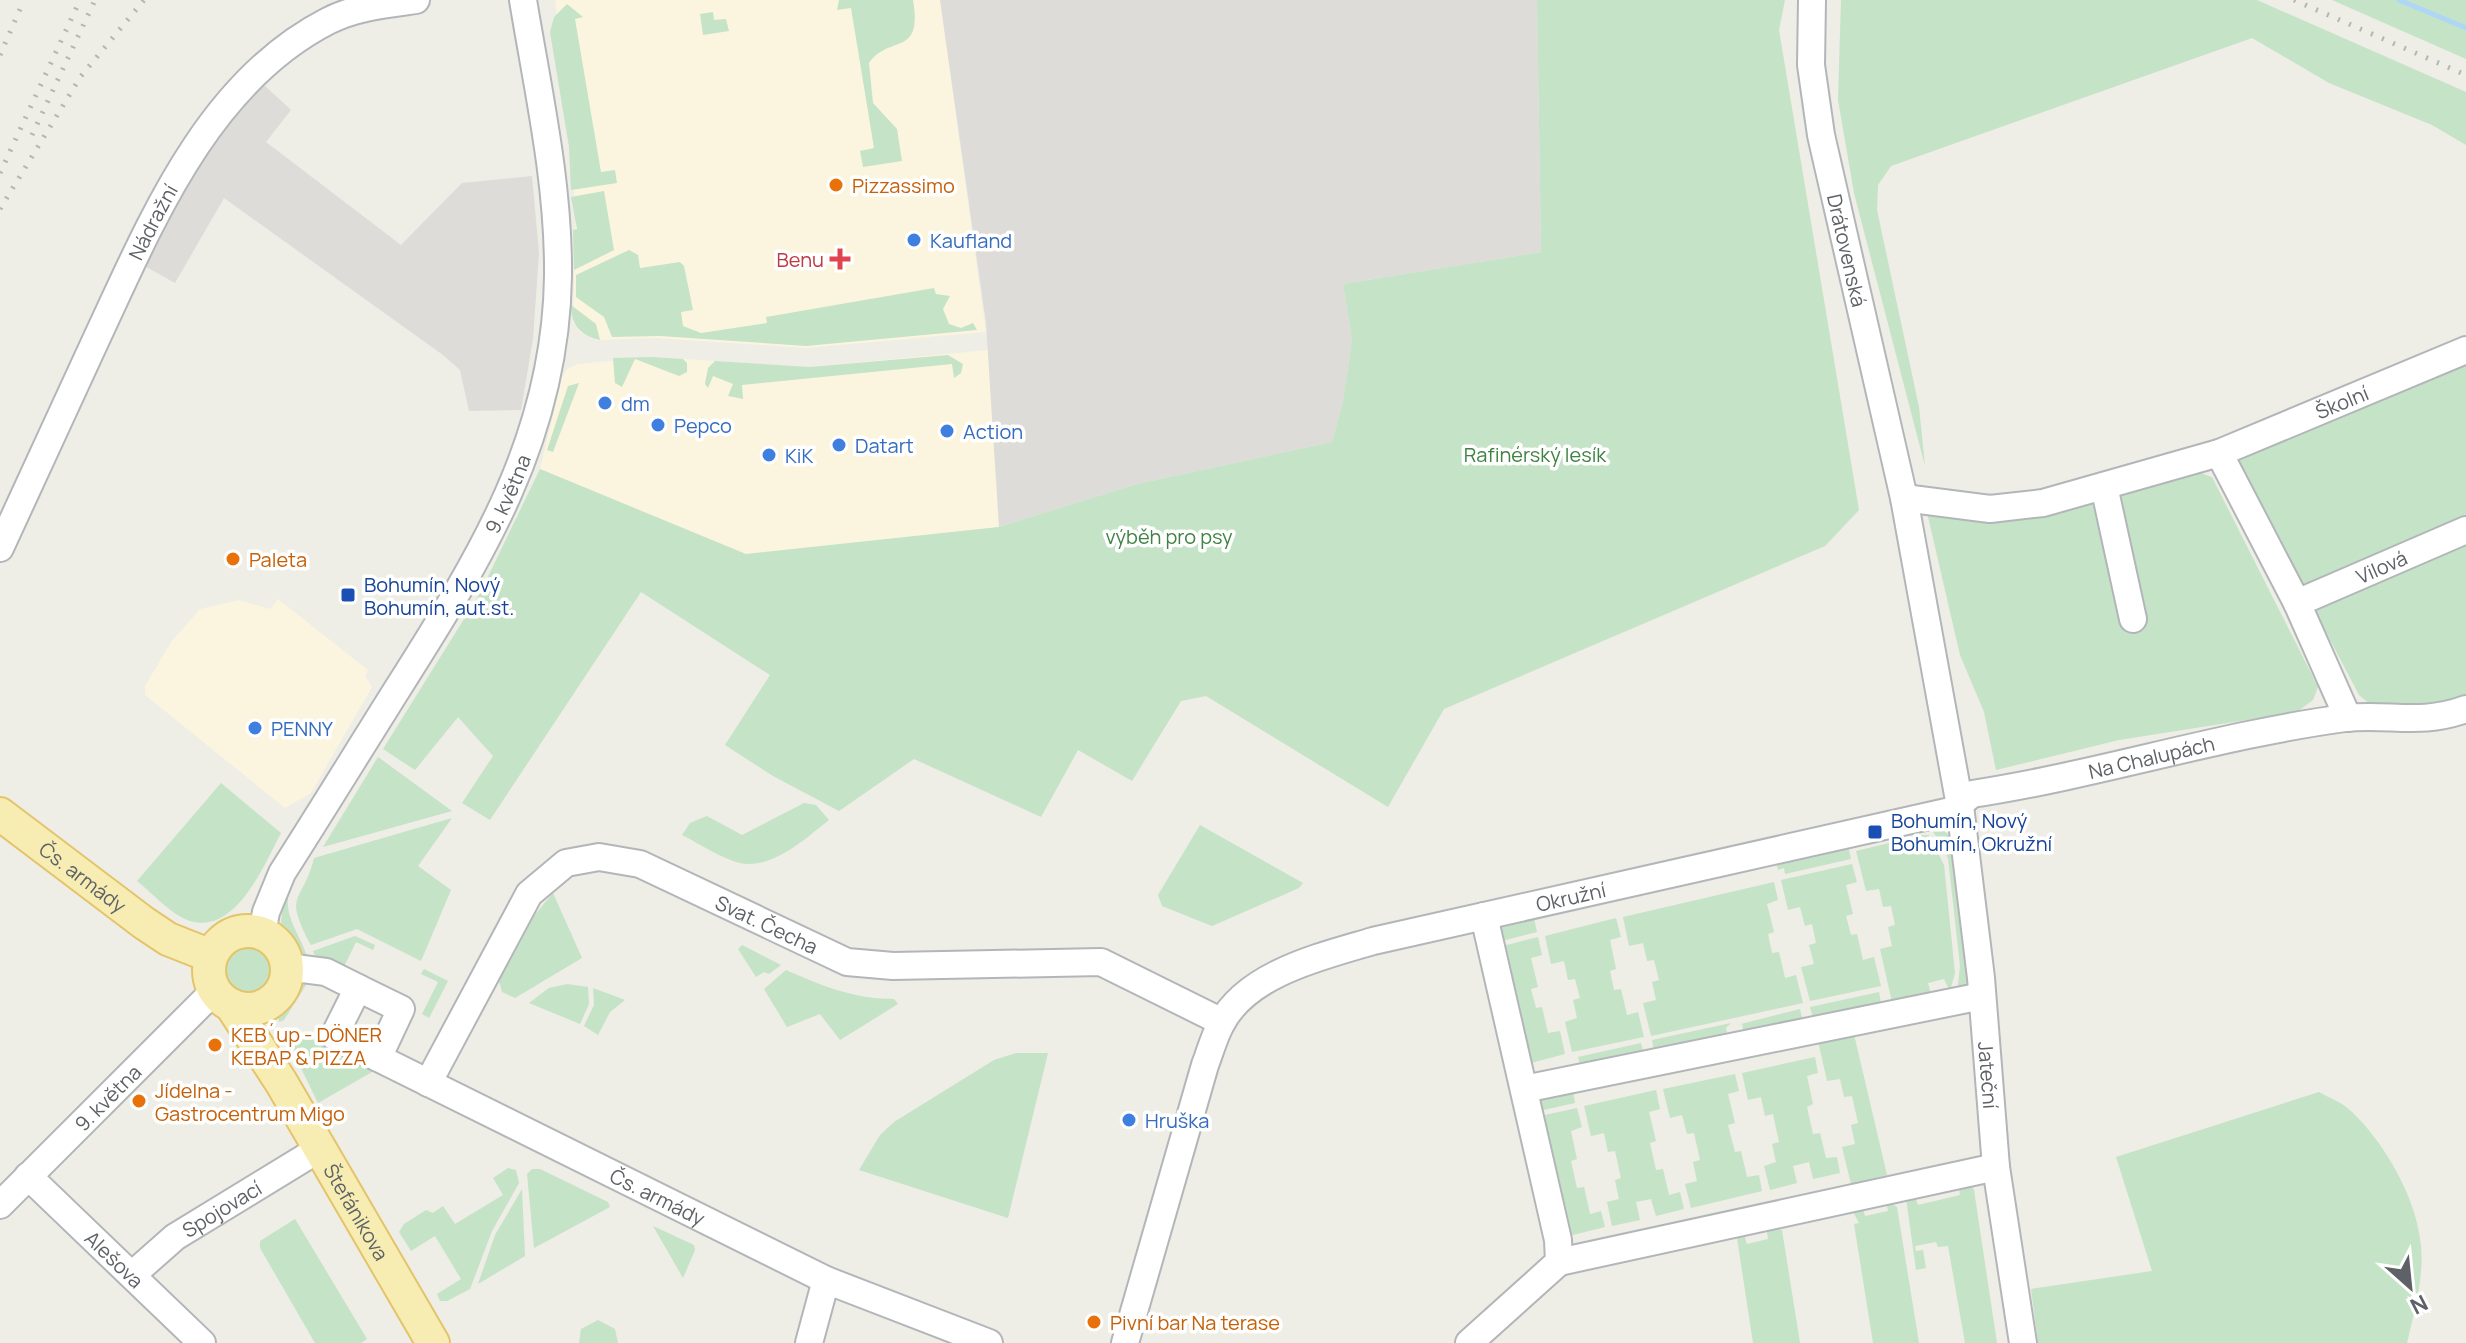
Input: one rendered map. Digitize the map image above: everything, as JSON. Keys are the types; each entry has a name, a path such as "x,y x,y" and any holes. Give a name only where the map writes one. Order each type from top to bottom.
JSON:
{"main road":[{"name":"Čs. armády","path":"0,814 144,923 168,939 211,956"},
{"path":"262,934 279,947 287,967 283,987 270,1002 255,1009 222,998 209,974 211,956 232,935 262,934"},
{"name":"Štefánikova","path":"222,998 281,1082 433,1343"},
{"name":"Štefánikova","path":"270,1002 281,1082"}],"street":[{"name":"Nádražní","path":"0,548 151,224 202,136 267,65 310,33 355,11 416,0"},
{"name":"9. května","path":"262,934 266,912 282,873 474,567 513,488 539,410 554,332 558,227 523,0"},
{"name":"Drátovenská","path":"1812,0 1811,65 1821,135 1904,498"},
{"name":"Školní","path":"1904,498 1990,509 2043,503 2219,453 2466,350"},
{"path":"2219,453 2297,603 2348,718"},
{"path":"2104,486 2133,619"},
{"path":"1904,498 1960,806"},
{"name":"Vilová","path":"2297,603 2466,530"},
{"name":"Na Chalupách","path":"1960,806 1972,794 2169,751 2348,718 2426,720 2466,709"},
{"name":"Okružní","path":"1125,1343 1205,1065 1222,1022 1258,987 1298,964 1373,941 1951,811 1960,806"},
{"name":"Jateční","path":"1960,806 1982,996 1996,1167 2023,1343"},
{"name":"Svat. Čecha","path":"428,1083 529,894 566,863 599,857 640,864 847,962 893,966 1101,962 1222,1022"},
{"path":"1484,916 1558,1240 1559,1262"},
{"path":"287,967 326,972 401,1009 378,1058"},
{"name":"Čs. armády","path":"358,988 334,1036 826,1280 989,1343"},
{"path":"1524,1089 1982,996"},
{"name":"9. května","path":"0,1205 222,998"},
{"name":"Spojovací","path":"132,1275 175,1237 319,1149"},
{"path":"1469,1343 1559,1262 1996,1167"},
{"name":"Alešova","path":"28,1176 202,1343"},
{"path":"809,1343 826,1280"}],"shaded area":[{"path":"555,0 940,0 986,332 806,348 653,338 598,340 580,332 573,322 576,210"},
{"path":"940,0 1537,0 1541,252 1343,284 1352,340 1343,401 1332,442 1137,484 999,527 986,323"},
{"path":"262,83 291,110 266,142 401,245 462,183 532,176 539,253 533,339 521,410 469,411 460,370 443,355 224,198 175,283 141,264 203,149"},
{"path":"988,350 999,527 746,555 540,469 562,377 567,369 577,364 652,357 810,367"},
{"path":"278,599 368,670 365,676 372,687 311,793 285,808 145,695 145,686 171,642 200,609 239,600 270,609"}],"green space":[{"path":"839,0 913,0 915,18 909,38 877,54 869,63 873,103 897,129 902,161 863,167 860,151 874,148 851,8 837,10"},
{"name":"Rafinérský lesík","path":"1537,0 1785,0 1779,30 1859,510 1825,546 1444,709 1388,807 1206,696 1181,701 1132,781 1078,750 1041,817 914,759 839,811 773,776 725,745 770,675 641,592 490,820 462,803 493,756 458,717 415,770 383,749 479,595 540,469 746,554 999,527 1137,484 1332,442 1343,401 1352,340 1343,284 1541,252"},
{"path":"1841,0 2257,0 2466,92 2466,145 2432,125 2329,83 2252,38 1891,166 1878,185 1877,210 1919,407 1925,466 1854,193 1838,100"},
{"path":"2332,0 2466,0 2466,59"},
{"path":"567,4 583,17 575,19 601,172 615,170 617,183 571,190 569,147 550,32 554,17"},
{"path":"713,12 714,20 726,19 729,31 703,35 700,14"},
{"path":"604,191 614,250 574,270 573,230 577,229 571,197"},
{"path":"629,250 638,255 640,268 680,262 684,266 693,310 681,312 683,326 701,333 767,323 766,317 934,288 936,294 950,296 943,309 949,324 961,328 973,323 977,330 806,346 660,336 612,337 604,317 576,297 576,275"},
{"path":"571,305 596,324 600,340 578,328"},
{"path":"948,355 963,364 961,373 954,378 952,364 742,385 743,399 728,396 733,384 713,376 708,388 705,384 708,368 715,361 810,367"},
{"path":"2466,355 2466,521 2305,592 2231,456"},
{"path":"613,358 683,359 687,363 687,372 679,376 635,359 622,387 615,383"},
{"path":"579,383 553,452 547,450 568,386"},
{"path":"2188,469 2212,477 2318,687 2313,700 2297,712 2119,740 1996,770 1984,712 1960,655 1926,508"},
{"path":"2466,545 2466,697 2444,705 2371,705 2359,695 2315,611"},
{"path":"378,757 452,811 323,847"},
{"path":"221,783 281,833 245,896 218,919 202,923 179,916 137,881"},
{"path":"804,803 816,805 829,820 788,851 764,862 733,861 682,835 690,823 707,816 742,835"},
{"path":"452,818 418,866 451,890 421,961 357,929 311,945 296,906 314,858"},
{"path":"1200,825 1303,883 1299,888 1212,926 1162,906 1158,895"},
{"path":"1939,827 1953,838 1954,844 1968,982 1957,993 1960,966 1948,858 1931,828"},
{"path":"1929,835 1944,865 1955,973 1950,991 1944,979 1928,983 1931,994 1892,1002 1880,949 1892,946 1888,927 1895,925 1891,906 1883,907 1879,889 1866,891 1856,851"},
{"path":"1848,845 1851,859 1785,874 1784,868 1778,870 1776,862"},
{"path":"1852,864 1857,882 1846,885 1853,914 1846,916 1851,935 1857,934 1863,960 1874,957 1881,986 1810,1001 1801,967 1814,964 1809,945 1816,943 1812,924 1805,926 1800,907 1788,910 1781,880"},
{"path":"1774,882 1778,900 1767,904 1774,932 1768,934 1772,953 1779,952 1785,978 1796,975 1803,1003 1651,1036 1643,1003 1656,1000 1652,982 1659,980 1654,960 1647,961 1643,943 1629,946 1623,917"},
{"path":"290,888 290,916 308,959 288,947 281,930 283,909"},
{"path":"553,893 582,958 515,998 502,992 499,981 532,918"},
{"path":"1534,918 1537,932 1498,942 1498,928"},
{"path":"1616,918 1621,937 1610,940 1616,969 1610,971 1614,990 1621,989 1627,1015 1638,1012 1644,1037 1572,1052 1565,1022 1577,1018 1573,1000 1580,998 1575,979 1568,980 1564,961 1551,964 1545,936"},
{"path":"355,936 375,945 373,950 356,942 341,973 317,961 313,951"},
{"path":"1538,937 1542,955 1531,958 1538,987 1531,989 1536,1008 1542,1007 1548,1033 1560,1031 1565,1054 1527,1064 1499,947"},
{"path":"248,943 267,951 275,970 267,989 248,997 229,989 221,970 229,951"},
{"path":"742,945 781,965 769,974 764,972 756,977 738,949"},
{"path":"424,969 448,981 429,1018 422,1014 438,982 421,974"},
{"path":"786,970 838,990 865,997 894,999 898,1004 840,1040 820,1014 787,1027 764,989"},
{"path":"307,976 306,985 284,1020 279,1022 279,1009 286,995"},
{"path":"567,984 588,987 589,1004 580,1024 529,1003 549,988"},
{"path":"593,988 625,1000 610,1012 598,1035 584,1026 594,1005"},
{"path":"1879,992 1882,1008 1813,1018 1810,1007"},
{"path":"1800,1009 1804,1026 1745,1038 1742,1024 1737,1025"},
{"path":"1731,1023 1726,1028 1729,1041 1655,1057 1652,1040"},
{"path":"293,1029 371,1068 372,1072 318,1103 298,1062 289,1032"},
{"path":"1853,1030 1887,1175 1851,1184 1842,1147 1855,1144 1851,1125 1858,1123 1852,1096 1844,1097 1840,1079 1827,1081 1817,1037"},
{"path":"1641,1043 1645,1059 1582,1073 1578,1057"},
{"path":"1016,1053 1048,1053 1008,1218 859,1170 880,1135 894,1122 994,1060"},
{"path":"1815,1057 1818,1073 1807,1076 1813,1104 1807,1107 1813,1134 1820,1133 1826,1158 1837,1157 1840,1173 1813,1179 1809,1162 1793,1166 1797,1183 1770,1190 1764,1166 1776,1162 1772,1144 1779,1142 1773,1114 1765,1116 1761,1097 1748,1100 1742,1073"},
{"path":"1735,1074 1739,1091 1728,1094 1735,1123 1728,1125 1735,1152 1741,1151 1747,1177 1759,1175 1762,1191 1691,1208 1685,1184 1697,1181 1693,1162 1700,1160 1694,1133 1687,1134 1682,1115 1670,1118 1663,1089"},
{"path":"1573,1090 1575,1103 1539,1111 1541,1098"},
{"path":"1656,1090 1660,1109 1649,1112 1656,1141 1650,1143 1656,1170 1663,1169 1669,1195 1680,1192 1684,1209 1656,1216 1651,1199 1636,1202 1640,1220 1612,1226 1607,1202 1619,1199 1615,1180 1621,1178 1615,1151 1608,1152 1604,1133 1591,1136 1584,1106"},
{"path":"2319,1092 2348,1108 2376,1139 2397,1173 2413,1210 2421,1246 2421,1271 2407,1343 2038,1343 2031,1289 2152,1271 2116,1157"},
{"path":"1577,1108 1582,1127 1571,1131 1577,1159 1571,1161 1577,1188 1584,1187 1590,1214 1601,1211 1605,1227 1565,1237 1540,1116"},
{"path":"508,1168 516,1170 519,1183 492,1231 470,1289 447,1301 440,1301 437,1294 461,1279 435,1236 411,1251 399,1232 404,1224 426,1210 433,1213 443,1206 455,1224 503,1195 493,1178"},
{"path":"532,1169 540,1169 608,1202 610,1207 534,1248 527,1174"},
{"path":"1969,1181 1974,1190 1997,1343 1965,1343 1948,1246 1938,1247 1936,1242 1915,1246 1916,1251 1923,1250 1926,1268 1916,1270 1906,1198 1914,1193 1918,1205 1960,1195 1958,1184"},
{"path":"522,1189 525,1256 478,1284 495,1235"},
{"path":"1886,1200 1897,1207 1919,1343 1873,1343 1854,1224 1859,1223 1852,1210 1862,1205 1865,1216 1888,1211"},
{"path":"295,1219 367,1339 361,1343 315,1343 260,1248 260,1241"},
{"path":"653,1226 694,1245 695,1250 683,1278"},
{"path":"1766,1226 1782,1230 1800,1343 1753,1343 1737,1238 1743,1231 1747,1244 1768,1239"},
{"path":"598,1320 615,1329 618,1343 579,1343 581,1329"}],"waterway":[{"path":"2399,0 2466,28"}],"railway":[{"path":"0,55 24,0"},
{"path":"0,173 80,0"},
{"path":"32,135 95,0"},
{"path":"0,209 81,76 144,0"},
{"path":"2294,0 2466,75"}],"place":[{"name":"Pizzassimo","path":"836,185"},
{"name":"Kaufland","path":"914,240"},
{"name":"Benu","path":"840,259"},
{"name":"dm","path":"605,403"},
{"name":"Pepco","path":"658,425"},
{"name":"Action","path":"947,431"},
{"name":"Datart","path":"839,445"},
{"name":"KiK","path":"769,455"},
{"name":"Paleta","path":"233,559"},
{"name":"Bohumín, Nový Bohumín, aut.st.","path":"348,595"},
{"name":"PENNY","path":"255,728"},
{"name":"Bohumín, Nový Bohumín, Okružní","path":"1875,832"},
{"name":"KEB´up - DÖNER KEBAP & PIZZA","path":"215,1045"},
{"name":"Jídelna - Gastrocentrum Migo","path":"139,1101"},
{"name":"Hruška","path":"1129,1120"},
{"name":"Pivní bar Na terase","path":"1094,1322"}],"park label":[{"name":"výběh pro psy","path":"1169,536"}]}
